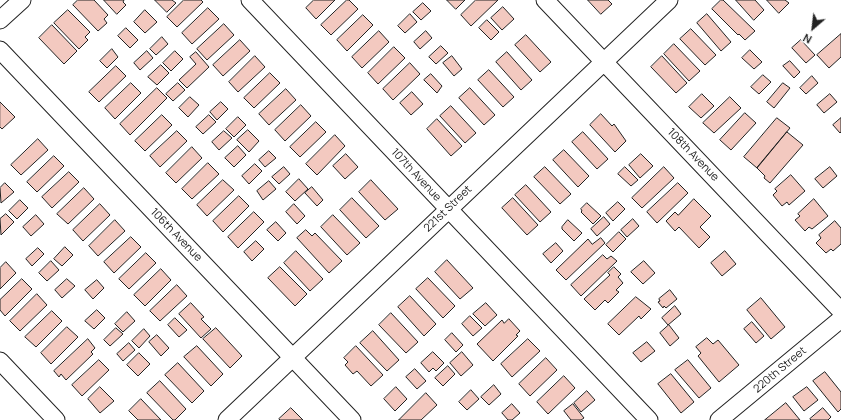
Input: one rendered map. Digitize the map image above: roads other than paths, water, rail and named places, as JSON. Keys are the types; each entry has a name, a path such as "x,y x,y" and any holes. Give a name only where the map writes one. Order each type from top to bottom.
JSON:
{"street":[{"path":"0,20 22,0"},
{"name":"107th Avenue","path":"250,0 649,420"},
{"name":"108th Avenue","path":"546,0 841,311"},
{"name":"221st Street","path":"227,420 669,0"},
{"name":"106th Avenue","path":"0,50 352,420"},
{"name":"220th Street","path":"719,420 841,319"},
{"path":"0,361 56,420"}]}
